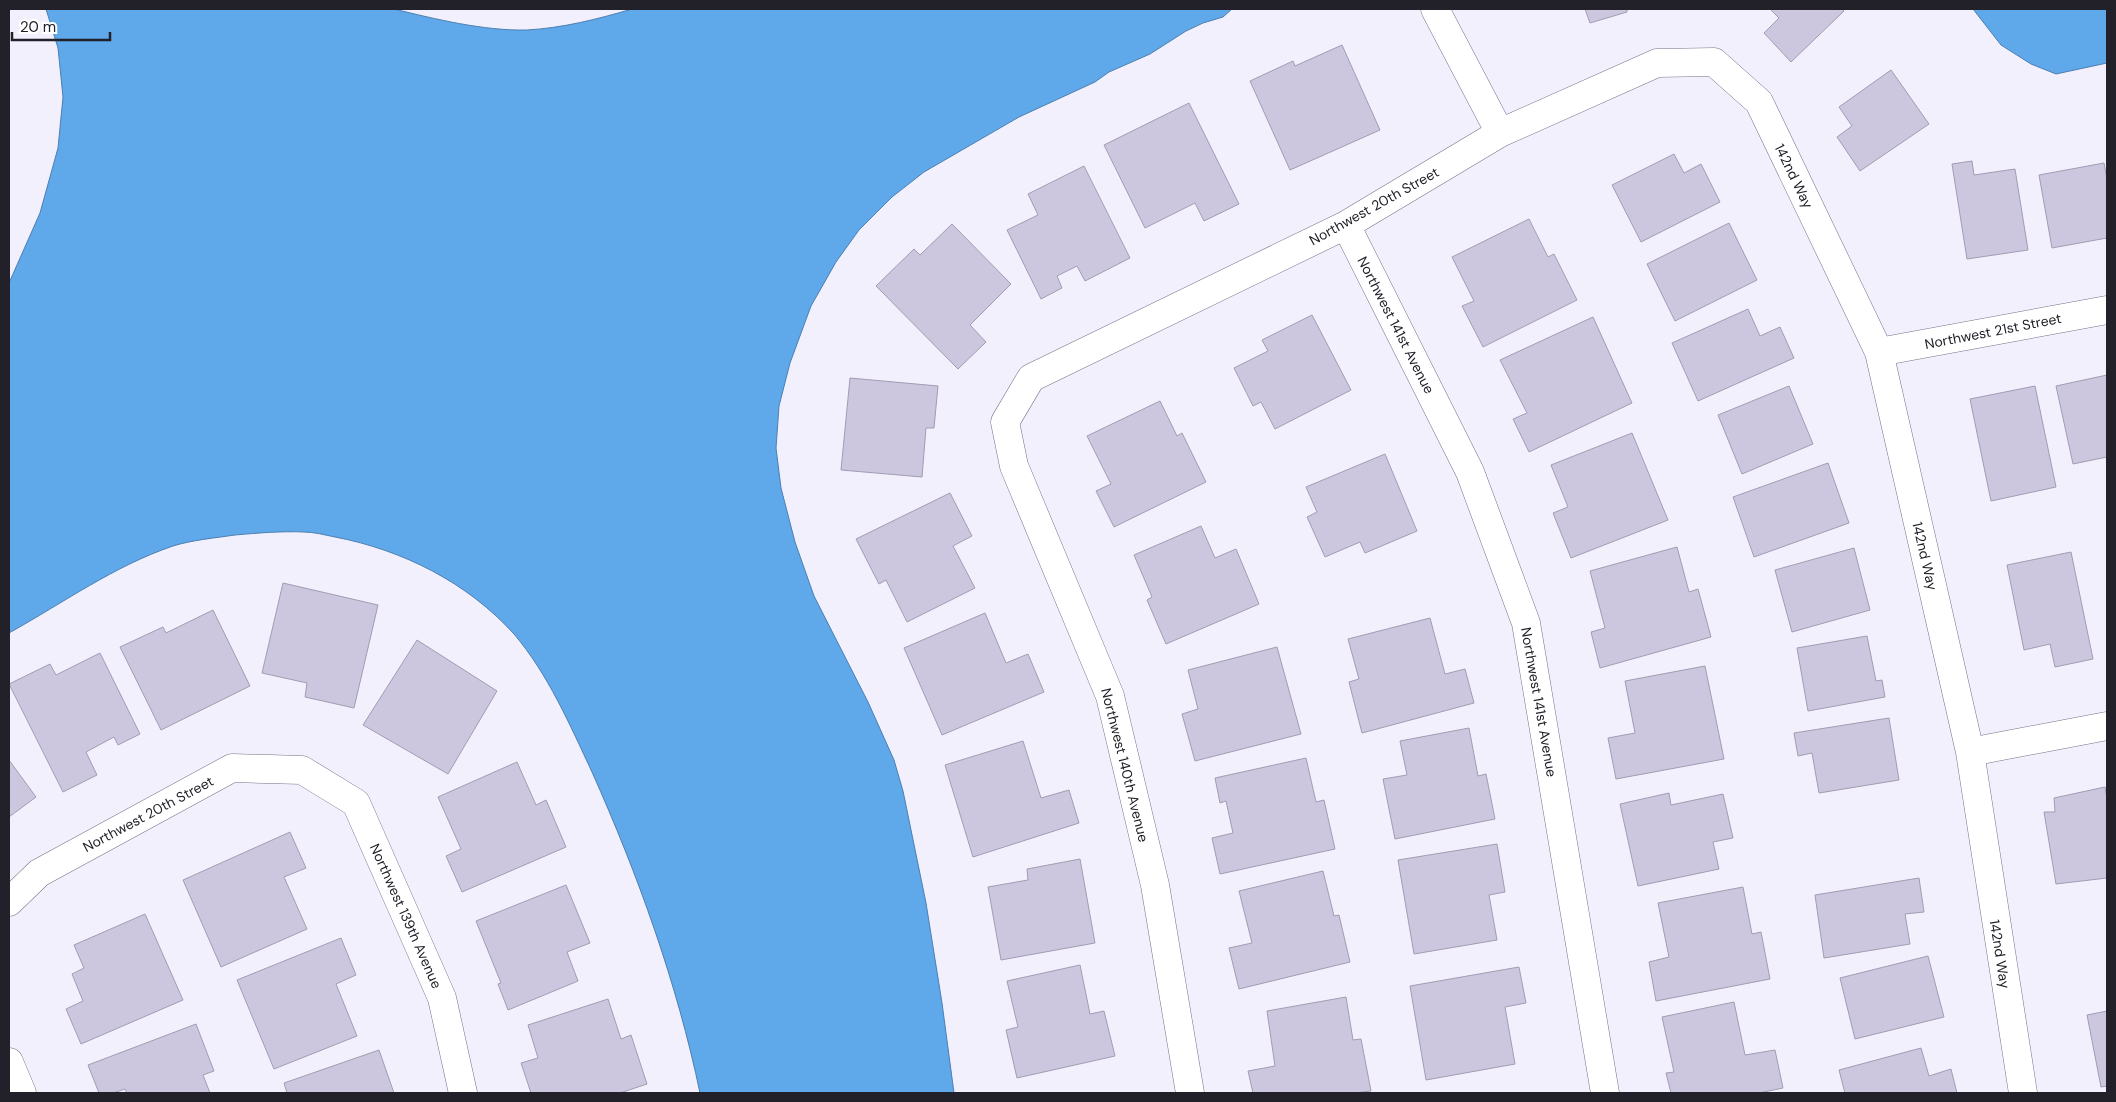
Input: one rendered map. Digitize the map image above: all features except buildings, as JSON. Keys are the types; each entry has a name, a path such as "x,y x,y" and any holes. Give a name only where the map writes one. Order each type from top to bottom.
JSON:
{"street":[{"path":"1435,9 1500,134"},
{"name":"Northwest 20th Street","path":"1005,422 1031,378 1346,225 1500,134 1657,63 1714,62"},
{"name":"142nd Way","path":"1714,62 1759,102 1879,352 1970,752 2023,1093"},
{"name":"Northwest 141st Avenue","path":"1346,225 1470,472 1526,623 1605,1093"},
{"name":"Northwest 21st Street","path":"1879,352 2107,310"},
{"name":"Northwest 140th Avenue","path":"1005,422 1014,466 1110,696 1155,885 1190,1093"},
{"path":"1970,752 2107,726"},
{"name":"Northwest 20th Street","path":"9,902 39,872 232,768 302,770"},
{"name":"Northwest 139th Avenue","path":"302,770 356,803 442,998 463,1093"},
{"path":"9,1062 22,1093"}],"water":[{"path":"46,9 394,9 494,29 527,30 580,22 632,9 1232,9 1223,17 1186,31 1150,54 1109,72 1095,82 1019,117 924,172 892,197 859,230 836,262 811,306 790,363 779,406 776,448 781,488 795,542 814,596 868,702 894,760 903,791 926,903 954,1093 700,1093 680,1011 655,930 609,811 557,700 526,649 514,634 476,599 433,571 385,550 312,532 261,533 204,539 173,546 151,554 109,574 9,633 9,283 40,213 58,148 63,97 58,48"},
{"path":"1973,9 2107,9 2107,63 2056,74 2031,64 2001,45"}]}
